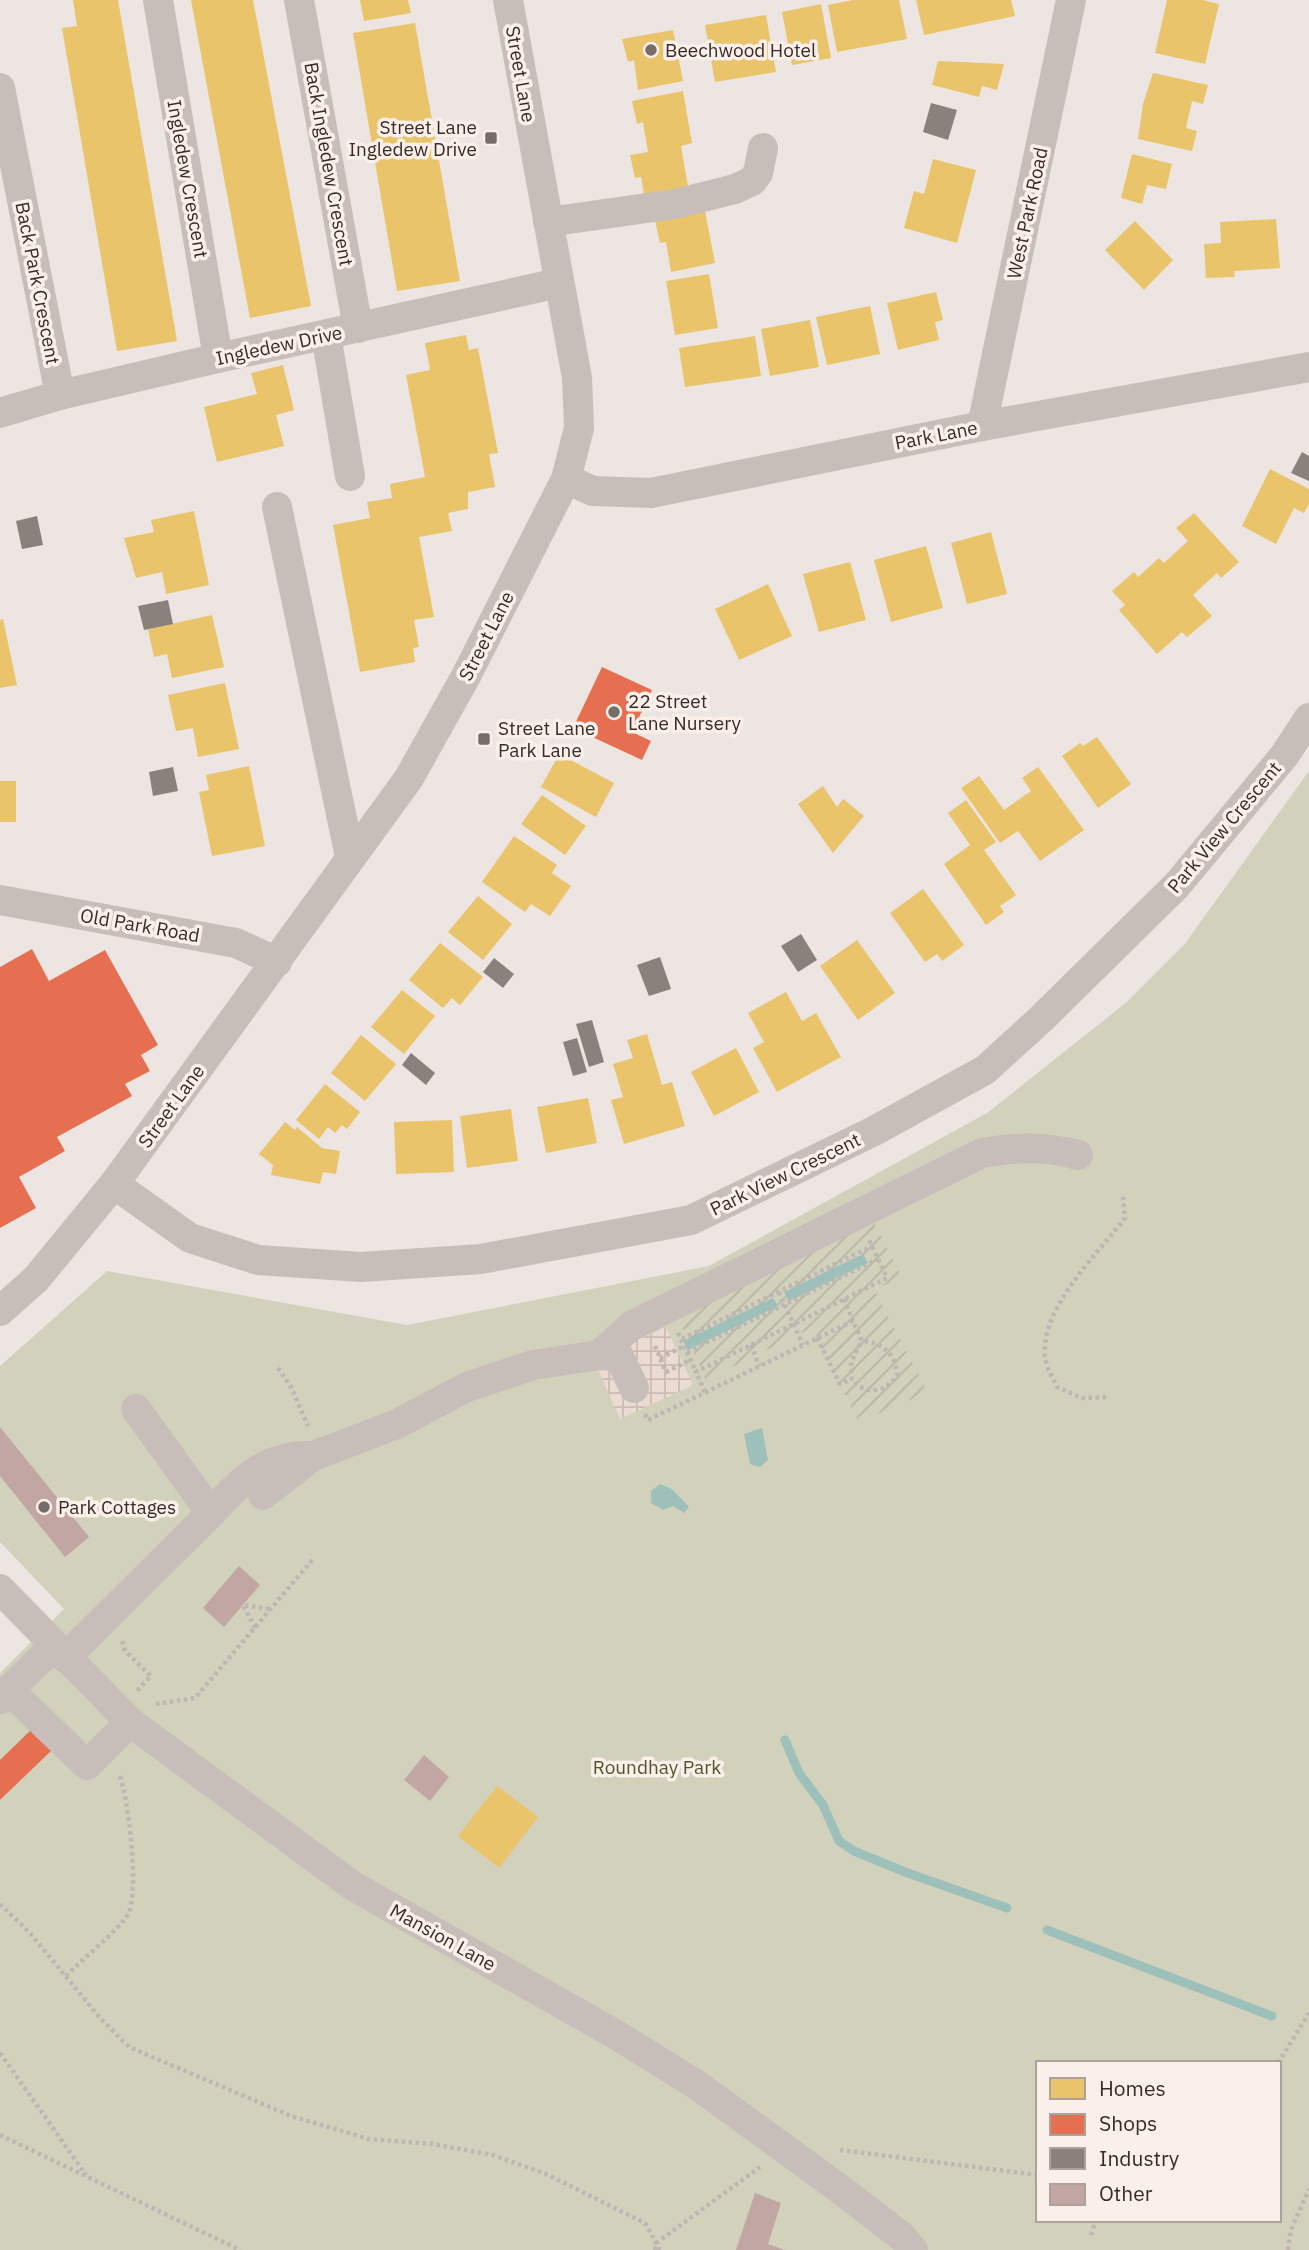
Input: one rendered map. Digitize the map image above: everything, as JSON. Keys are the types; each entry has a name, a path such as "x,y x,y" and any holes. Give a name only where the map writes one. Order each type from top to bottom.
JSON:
{"street":[{"name":"Ingledew Crescent","path":"158,0 219,358"},
{"name":"Back Ingledew Crescent","path":"299,0 358,328"},
{"name":"Street Lane","path":"0,1311 36,1279 114,1184 409,778 466,676 566,479 579,429 577,378 508,0"},
{"name":"West Park Road","path":"982,426 1071,0"},
{"name":"Back Park Crescent","path":"0,89 60,394"},
{"path":"548,222 675,204 745,186 758,173 763,148"},
{"name":"Ingledew Drive","path":"0,413 60,394 559,283"},
{"path":"326,335 350,476"},
{"name":"Park Lane","path":"566,479 593,491 651,493 982,426 1309,367"},
{"path":"277,507 350,857"},
{"name":"Park View Crescent","path":"114,1184 190,1238 258,1260 361,1267 481,1259 691,1220 874,1131 985,1070 1041,1019 1177,885 1284,756 1309,718"},
{"name":"Old Park Road","path":"0,900 236,943 276,962"},
{"path":"599,1355 631,1326 982,1153 1014,1147 1047,1147 1078,1155"},
{"path":"128,1719 87,1765 5,1695 59,1652 211,1513 246,1476 277,1459 313,1456 397,1424 467,1387 499,1374 559,1359 619,1356 634,1388"},
{"path":"136,1409 211,1513"},
{"path":"264,1495 313,1456"},
{"name":"Mansion Lane","path":"0,1589 59,1652 128,1719 353,1886 615,2034 697,2085 901,2236 913,2250"}],"path":[{"path":"1106,1397 1082,1398 1057,1387 1046,1362 1045,1337 1053,1311 1125,1218 1123,1196"},
{"path":"705,1392 696,1372 887,1278 867,1236"},
{"path":"681,1339 872,1246"},
{"path":"687,1352 878,1259"},
{"path":"774,1282 803,1345"},
{"path":"844,1299 862,1341"},
{"path":"634,1388 648,1420 853,1321"},
{"path":"817,1338 841,1384 852,1379"},
{"path":"862,1341 882,1346 893,1357 897,1375 892,1384 876,1391 865,1389 852,1379 851,1362 862,1341"},
{"path":"654,1344 666,1371 691,1360"},
{"path":"751,1345 760,1366"},
{"path":"278,1368 291,1387 309,1429 313,1456"},
{"path":"128,1719 155,1704 195,1698 314,1558"},
{"path":"255,1628 243,1605 271,1609"},
{"path":"121,1640 125,1651 151,1676 128,1719"},
{"path":"66,1976 129,1914 134,1888 124,1783 116,1766 100,1752"},
{"path":"0,1904 66,1976 100,2018 129,2047 290,2116 369,2139 432,2144 493,2155 546,2174 645,2222 657,2250"},
{"path":"1279,2061 1309,2013"},
{"path":"0,2053 88,2177"},
{"path":"0,2135 240,2250"},
{"path":"656,2243 784,2149"},
{"path":"838,2150 1036,2175"},
{"path":"1288,2250 1291,2230 1309,2189"},
{"path":"1091,2235 1095,2222"}],"green space":[{"name":"Roundhay Park","path":"1309,771 1309,2250 0,2250 0,1673 64,1609 0,1542 0,1366 107,1271 407,1325 709,1266 987,1113 1127,1002 1184,945"},
{"path":"872,1219 902,1277 874,1290 928,1392 859,1422 811,1328 706,1380 677,1315"}],"shaded area":[{"path":"666,1327 693,1385 620,1419 594,1360"}],"water":[{"path":"863,1254 868,1263 789,1301 784,1292"},
{"path":"773,1298 778,1306 688,1350 683,1341"},
{"path":"762,1428 768,1460 760,1467 750,1464 744,1434"},
{"path":"660,1484 672,1489 689,1507 684,1513 673,1506 663,1510 651,1503 651,1491"}],"building: Homes":[{"path":"73,0 118,0 177,341 117,351 62,28 77,26"},
{"path":"191,0 253,0 311,306 250,318"},
{"path":"360,0 408,0 411,13 364,21"},
{"path":"853,0 899,0 907,39 837,52 828,5"},
{"path":"916,0 1011,0 1015,16 924,35"},
{"path":"1167,0 1203,0 1219,4 1205,64 1155,53"},
{"path":"821,4 831,58 792,65 782,12"},
{"path":"766,15 776,72 715,82 705,25"},
{"path":"415,23 460,281 397,291 353,33"},
{"name":"Beechwood Hotel","path":"673,30 683,81 638,90 634,60 628,62 622,39"},
{"path":"938,61 1004,64 997,90 982,86 979,97 932,85"},
{"path":"1153,73 1208,85 1203,104 1192,101 1186,128 1197,131 1192,151 1138,139 1143,104"},
{"path":"683,91 692,143 681,146 690,198 646,206 641,177 635,178 630,155 648,152 643,122 637,124 632,101"},
{"path":"1132,154 1172,164 1166,189 1147,185 1142,204 1121,198"},
{"path":"933,159 976,170 957,243 904,228 914,191 924,194"},
{"path":"705,211 715,263 671,272 666,242 660,243 655,221"},
{"path":"1276,219 1280,268 1234,271 1235,277 1206,278 1204,244 1221,243 1220,222"},
{"path":"1135,221 1173,260 1144,290 1105,250"},
{"path":"709,274 718,328 675,335 666,281"},
{"path":"936,292 943,320 935,322 939,340 898,350 887,303"},
{"path":"870,306 880,354 827,365 816,317"},
{"path":"810,320 819,367 770,376 761,329"},
{"path":"466,335 469,350 478,348 498,453 489,454 495,487 468,492 468,509 448,513 452,531 419,537 434,617 414,620 419,647 413,648 415,662 360,672 333,525 370,518 367,502 392,498 390,484 425,477 406,375 430,370 425,343"},
{"path":"755,336 761,376 685,387 679,348"},
{"path":"283,365 294,410 276,415 284,446 217,462 204,407 257,394 251,373"},
{"path":"1270,469 1309,489 1309,504 1304,513 1294,508 1276,544 1242,526"},
{"path":"194,511 209,585 166,594 162,572 136,578 124,538 154,532 151,520"},
{"path":"1194,513 1239,562 1221,578 1217,573 1193,595 1212,616 1187,637 1182,632 1157,654 1119,610 1125,605 1112,591 1134,572 1138,577 1159,558 1164,563 1188,541 1176,528"},
{"path":"991,532 1007,594 967,604 951,543"},
{"path":"926,546 943,608 891,622 874,560"},
{"path":"850,562 866,620 819,632 803,574"},
{"path":"768,584 792,636 739,660 715,609"},
{"path":"212,615 224,667 172,678 167,654 154,657 148,629"},
{"path":"3,619 17,685 0,688 0,620"},
{"path":"225,683 239,749 198,757 193,728 176,731 168,695"},
{"path":"1097,737 1131,784 1098,808 1062,756 1080,743 1083,746"},
{"path":"559,754 614,783 596,817 541,787"},
{"path":"249,766 265,846 212,856 199,792 209,790 206,775"},
{"path":"1038,767 1084,830 1040,861 1018,831 1000,843 961,788 979,776 1004,810 1031,791 1022,778"},
{"path":"0,781 16,781 16,822 0,822"},
{"path":"823,786 837,807 843,799 864,816 833,853 798,804"},
{"path":"542,795 586,826 565,855 521,824"},
{"path":"966,800 996,842 984,850 1016,895 1000,906 1004,912 986,925 944,864 970,845 948,813"},
{"path":"514,836 557,865 552,873 571,886 550,916 531,904 525,912 482,882"},
{"path":"923,889 964,945 942,961 937,954 925,962 890,913"},
{"path":"478,896 512,924 483,960 448,932"},
{"path":"857,940 895,993 858,1020 820,966"},
{"path":"440,943 483,977 460,1005 452,998 443,1008 409,980"},
{"path":"402,990 435,1016 404,1054 371,1027"},
{"path":"786,992 802,1021 816,1013 841,1057 777,1092 753,1048 764,1042 748,1013"},
{"path":"647,1034 662,1085 672,1082 685,1126 624,1144 611,1100 623,1097 613,1064 633,1058 627,1040"},
{"path":"361,1035 396,1064 365,1101 331,1073"},
{"path":"736,1048 759,1092 714,1116 691,1072"},
{"path":"325,1084 360,1112 347,1129 342,1125 335,1133 328,1127 319,1139 296,1120"},
{"path":"588,1098 597,1143 546,1153 537,1107"},
{"path":"511,1109 518,1161 467,1168 460,1116"},
{"path":"452,1120 454,1172 396,1174 394,1122"},
{"path":"285,1122 295,1130 297,1127 322,1148 340,1151 336,1174 323,1172 320,1184 271,1175 273,1165 259,1154"},
{"path":"497,1786 538,1817 499,1868 458,1836"}],"building: Shops":[{"path":"602,667 652,690 632,732 651,741 642,760 573,728"},
{"path":"32,949 49,981 105,950 158,1045 141,1055 150,1071 125,1084 132,1096 57,1137 65,1151 19,1177 36,1208 0,1228 0,967"},
{"path":"32,1729 52,1750 0,1800 0,1760"}],"building: Industry":[{"path":"931,103 957,110 948,140 923,132"},
{"path":"1302,452 1309,456 1309,481 1291,473"},
{"path":"37,516 43,545 22,549 16,521"},
{"path":"168,600 173,624 144,630 138,606"},
{"path":"173,767 178,791 153,796 149,772"},
{"path":"801,934 817,960 798,972 781,946"},
{"path":"660,957 671,989 649,996 637,965"},
{"path":"494,958 514,974 503,988 483,972"},
{"path":"592,1020 604,1062 589,1067 576,1024"},
{"path":"577,1038 587,1072 573,1076 563,1042"},
{"path":"411,1053 435,1073 426,1085 402,1065"}],"building: Other":[{"name":"Park Cottages","path":"0,1427 89,1537 65,1557 0,1476"},
{"path":"239,1566 260,1585 224,1627 203,1608"},
{"path":"424,1755 449,1777 430,1801 404,1780"},
{"path":"755,2193 781,2203 768,2244 785,2250 736,2250"}],"waterway":[{"path":"785,1740 799,1773 823,1805 839,1841 854,1851 905,1872 1007,1908"},
{"path":"1047,1930 1272,2016"}],"place":[{"name":"Beechwood Hotel","path":"651,50"},
{"name":"Street Lane Ingledew Drive","path":"491,138"},
{"name":"22 Street Lane Nursery","path":"614,712"},
{"name":"Street Lane Park Lane","path":"484,739"},
{"name":"Park Cottages","path":"44,1507"}]}
